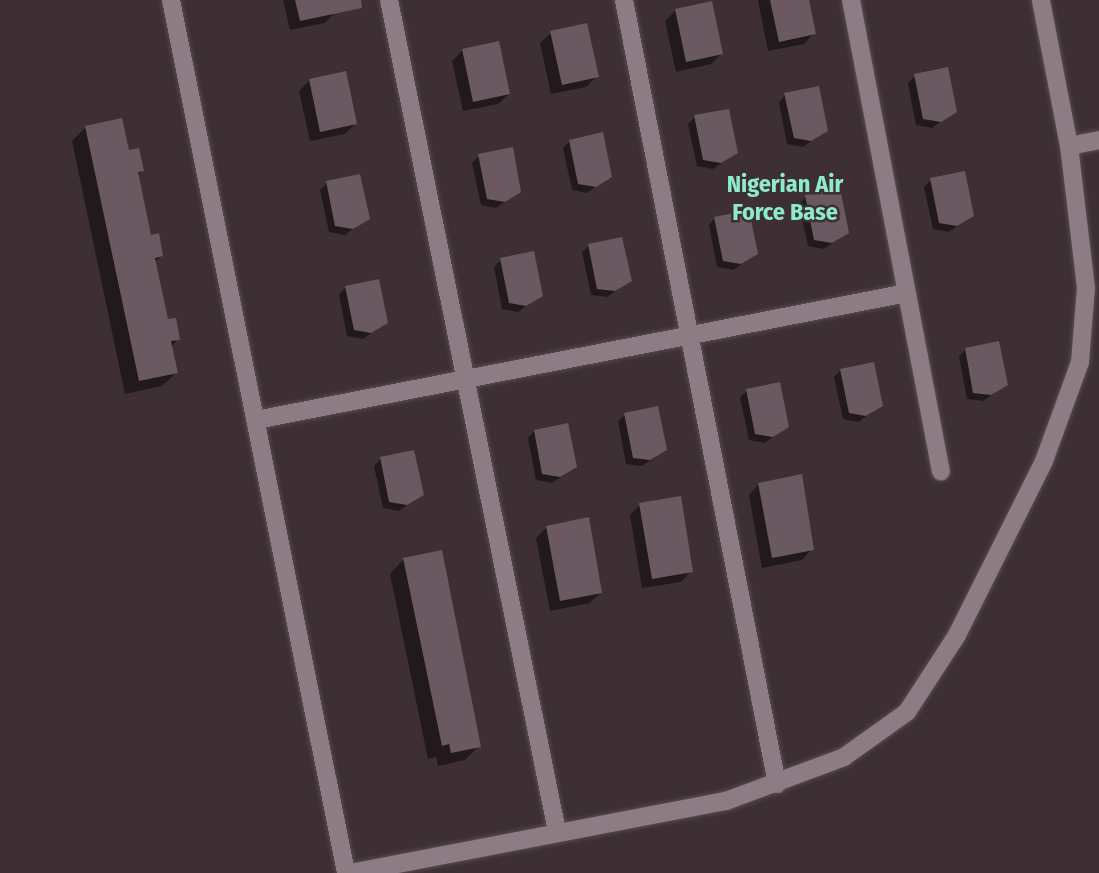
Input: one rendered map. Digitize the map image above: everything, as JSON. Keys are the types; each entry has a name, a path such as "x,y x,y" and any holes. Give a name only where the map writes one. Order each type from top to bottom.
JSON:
{"street":[{"path":"171,0 349,873 726,801 844,757 906,712 957,635 1044,461 1080,362 1086,288 1069,146 1041,0"},
{"path":"389,0 557,832"},
{"path":"624,0 777,784"},
{"path":"851,0 941,471"},
{"path":"1069,146 1099,140"},
{"path":"256,420 689,333 907,293"}],"building":[{"path":"295,0 361,0 362,8 300,21"},
{"path":"770,0 809,0 816,34 779,42"},
{"path":"712,1 723,54 686,62 675,9"},
{"path":"587,23 599,77 562,85 550,31"},
{"path":"499,41 510,94 473,102 462,49"},
{"path":"948,67 957,112 941,122 923,119 914,74"},
{"path":"346,71 357,124 320,132 309,79"},
{"path":"819,86 828,131 811,141 794,138 784,93"},
{"path":"729,109 738,153 721,163 703,160 694,115"},
{"path":"122,118 129,150 139,148 144,171 138,172 151,235 159,233 163,256 155,258 168,319 176,318 180,340 171,341 178,373 139,381 85,126"},
{"path":"603,132 612,177 596,187 578,184 569,140"},
{"path":"513,147 521,192 505,202 487,199 478,154"},
{"path":"965,171 974,216 957,226 939,223 930,178"},
{"path":"360,174 370,219 353,229 335,226 326,181"},
{"path":"840,188 849,233 832,243 814,240 805,195"},
{"path":"749,210 758,254 741,264 723,261 714,217"},
{"path":"622,237 632,281 615,291 597,289 588,244"},
{"path":"534,251 543,296 526,306 509,303 500,258"},
{"path":"379,279 388,323 371,333 354,330 345,286"},
{"path":"999,341 1008,385 991,395 973,393 965,348"},
{"path":"874,362 883,406 866,416 849,413 840,369"},
{"path":"780,382 789,427 773,437 755,434 746,389"},
{"path":"658,406 667,450 650,460 633,458 624,413"},
{"path":"568,423 577,467 560,477 542,474 534,430"},
{"path":"414,450 424,495 407,505 389,502 380,457"},
{"path":"802,474 814,550 772,558 758,483"},
{"path":"681,496 693,572 652,579 639,503"},
{"path":"589,517 602,593 560,601 546,526"},
{"path":"442,550 481,747 451,753 449,744 442,746 403,558"}],"district":[{"name":"Nigerian Air Force Base","path":"785,199"}]}
